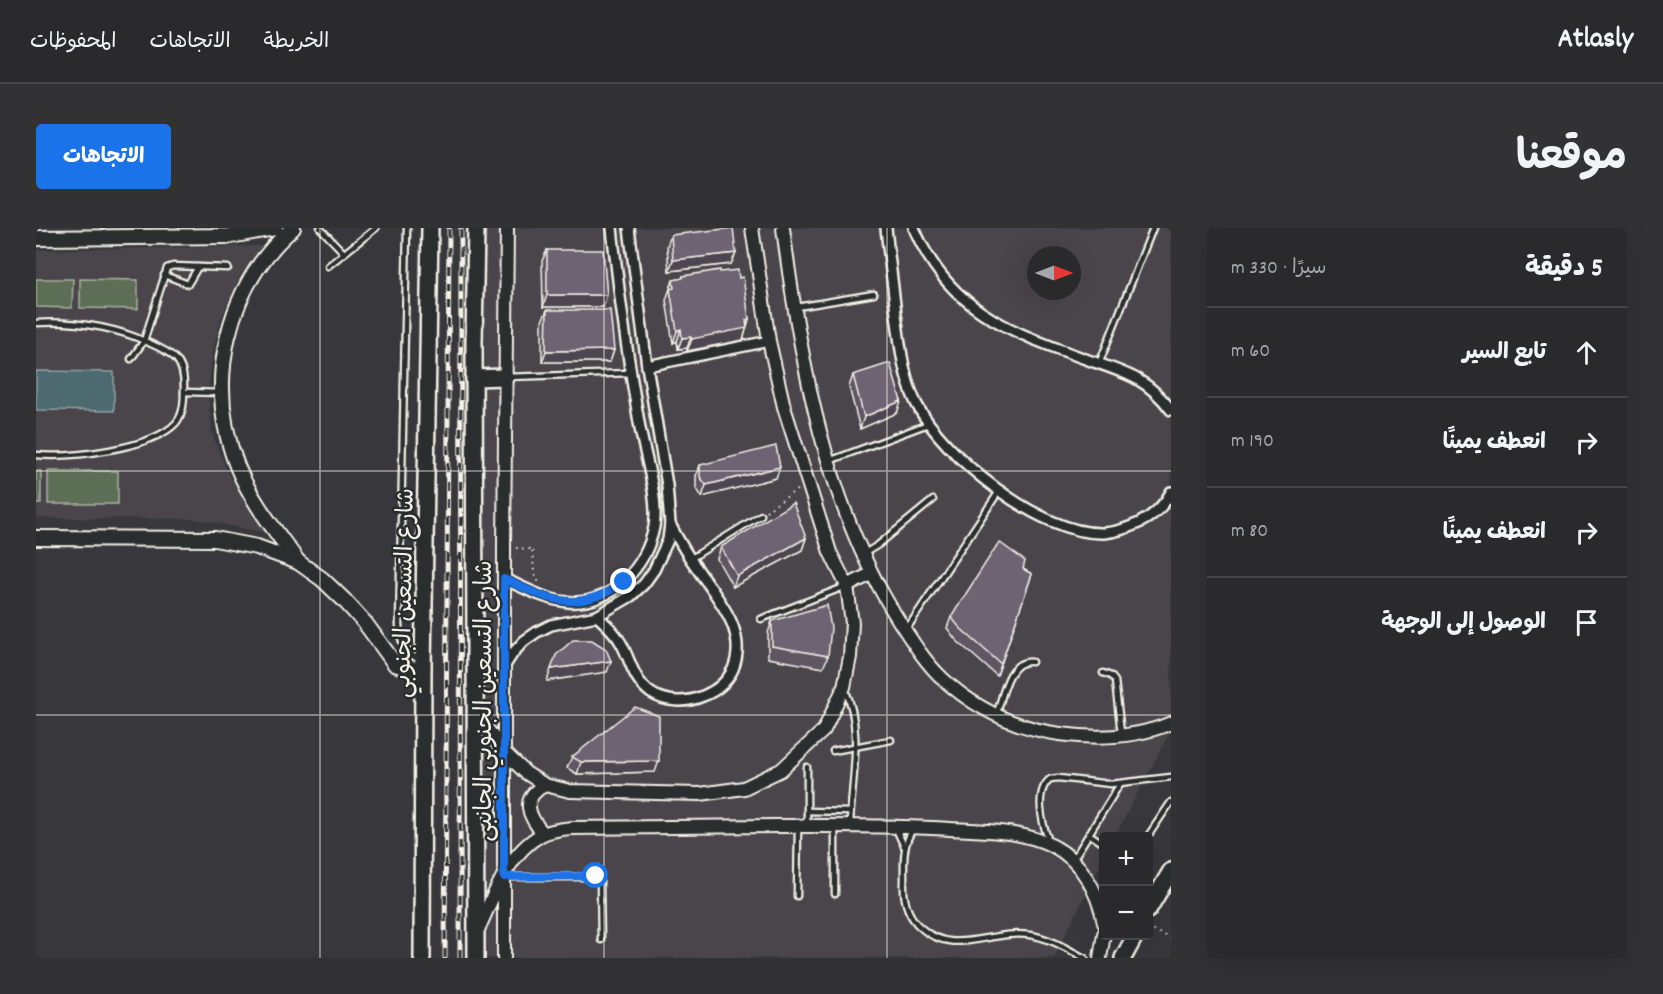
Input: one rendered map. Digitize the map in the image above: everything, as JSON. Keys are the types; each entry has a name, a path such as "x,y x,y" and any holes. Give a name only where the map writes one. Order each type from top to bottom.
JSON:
{"main road":[{"path":"293,228 275,245 251,276 238,302 229,329 224,356 222,393 229,440 237,467 249,492 298,562 344,600 395,664 406,668 423,665"},
{"name":"شارع التسعين الجنوبي","path":"422,958 423,665 430,228"},
{"path":"476,228 474,378 476,958"},
{"path":"36,238 208,237 271,229 275,236 275,245"},
{"path":"474,378 505,377"},
{"path":"257,547 271,543 276,533"},
{"path":"36,538 215,539 257,547 298,562"},
{"path":"1153,898 1171,871"},
{"path":"1124,958 1133,940"}],"street":[{"name":"شارع التسعين الجنوبي الجانبى","path":"504,958 507,228"},
{"path":"504,579 550,598 570,602 590,600 608,593 624,582 648,547 654,525 654,502 631,373 612,228"},
{"path":"504,667 513,653 537,632 551,625 597,616 631,596 644,584 668,540 670,524 667,485 647,366 629,228"},
{"path":"474,711 504,752 526,773 545,785 570,791 657,795 700,794 744,788 781,770 824,730 844,687 850,657 852,623 847,586 830,552 784,407 769,341 752,228"},
{"path":"783,228 808,373 840,499 872,574 922,655 964,696 996,715 1016,724 1044,732 1074,736 1130,736 1171,723"},
{"path":"886,228 899,340 907,379 915,401 928,424 956,454 986,482 1032,511 1080,530 1103,533 1127,529 1148,519 1170,496"},
{"path":"914,228 934,266 953,289 976,309 1000,325 1028,338 1139,379 1158,393 1171,410"},
{"path":"647,366 769,341"},
{"path":"640,430 658,427"},
{"path":"597,616 617,636 633,672 651,692 667,700 683,701 699,698 714,691 726,680 734,666 737,638 728,614 690,559 670,524"},
{"path":"847,586 872,574"},
{"path":"543,833 530,817 528,807 531,797 545,785"},
{"path":"476,936 504,877 521,851 543,833 572,828 916,826 1003,833 1032,838 1052,846 1073,860 1086,877 1099,907"},
{"path":"1100,958 1103,940"}],"lane":[{"path":"320,228 344,253"},
{"path":"328,266 376,228"},
{"path":"407,228 399,625 404,648 423,665"},
{"path":"1099,364 1153,228"},
{"path":"131,359 144,341 164,275 170,267 228,268"},
{"path":"164,275 188,285 198,267"},
{"path":"796,308 874,294"},
{"path":"36,322 62,321 97,325 130,334 162,349 176,358 183,373 184,392 184,406 177,421 164,432 134,444 103,452 71,456 36,455"},
{"path":"505,377 631,373"},
{"path":"184,392 222,393"},
{"path":"829,461 928,424"},
{"path":"906,630 1000,490"},
{"path":"863,555 933,500"},
{"path":"690,559 761,515"},
{"path":"762,620 847,586"},
{"path":"996,715 1014,668 1022,662 1032,662"},
{"path":"1103,673 1111,676 1115,681 1122,736"},
{"path":"844,687 853,705 855,746 850,826"},
{"path":"833,751 891,740"},
{"path":"796,896 802,826 807,811 807,767"},
{"path":"1052,846 1041,809 1045,784 1054,778 1120,784 1171,777"},
{"path":"1073,860 1120,784"},
{"path":"1151,832 1171,802"},
{"path":"807,811 850,812"},
{"path":"835,826 835,894"},
{"path":"895,826 904,846 905,900 913,919 928,934 954,943 1000,935 1030,935 1058,944 1085,958"},
{"path":"904,846 916,826"},
{"path":"1089,834 1099,841"},
{"path":"504,877 598,877 601,940"}],"path":[{"path":"761,515 808,482"},
{"path":"504,547 532,549 534,571 540,587 550,598"},
{"path":"1153,930 1171,938"}],"shaded area":[{"path":"485,228 1171,228 1171,730 1117,832 1099,832 1099,867 1054,958 482,958"},
{"path":"263,246 243,271 221,318 212,354 208,394 213,437 229,475 268,533 195,519 36,518 36,250"}],"green space":[{"path":"36,279 73,279 72,308 36,307"},
{"path":"80,279 138,280 138,309 80,308"},
{"path":"36,471 41,471 41,504 36,504"},
{"path":"48,471 118,471 118,504 48,504"}],"water":[{"path":"36,371 114,372 114,411 36,410"}],"building":[{"path":"733,228 736,253 673,260 671,235"},
{"path":"547,250 603,250 607,295 547,295"},
{"path":"720,270 720,272 738,270 739,278 743,277 749,319 746,320 747,328 692,339 691,337 682,338 681,329 677,331 670,289 674,288 673,280 683,278 683,276"},
{"path":"547,310 610,310 614,350 546,351"},
{"path":"890,363 901,401 864,417 853,375"},
{"path":"776,446 780,467 706,485 700,477 700,465"},
{"path":"793,503 806,538 737,576 721,547"},
{"path":"999,542 1025,561 1023,569 1032,574 1001,664 960,628 951,617"},
{"path":"827,605 831,628 828,656 772,646 772,621"},
{"path":"573,640 592,640 606,649 611,661 551,669 556,655"},
{"path":"635,707 659,716 659,761 581,762 572,757"}],"railway":[{"path":"445,958 449,228"},
{"path":"460,958 461,228"}],"route":[{"path":"596,876 504,877 504,579 550,598 570,602 590,600 608,593 624,582"}]}
